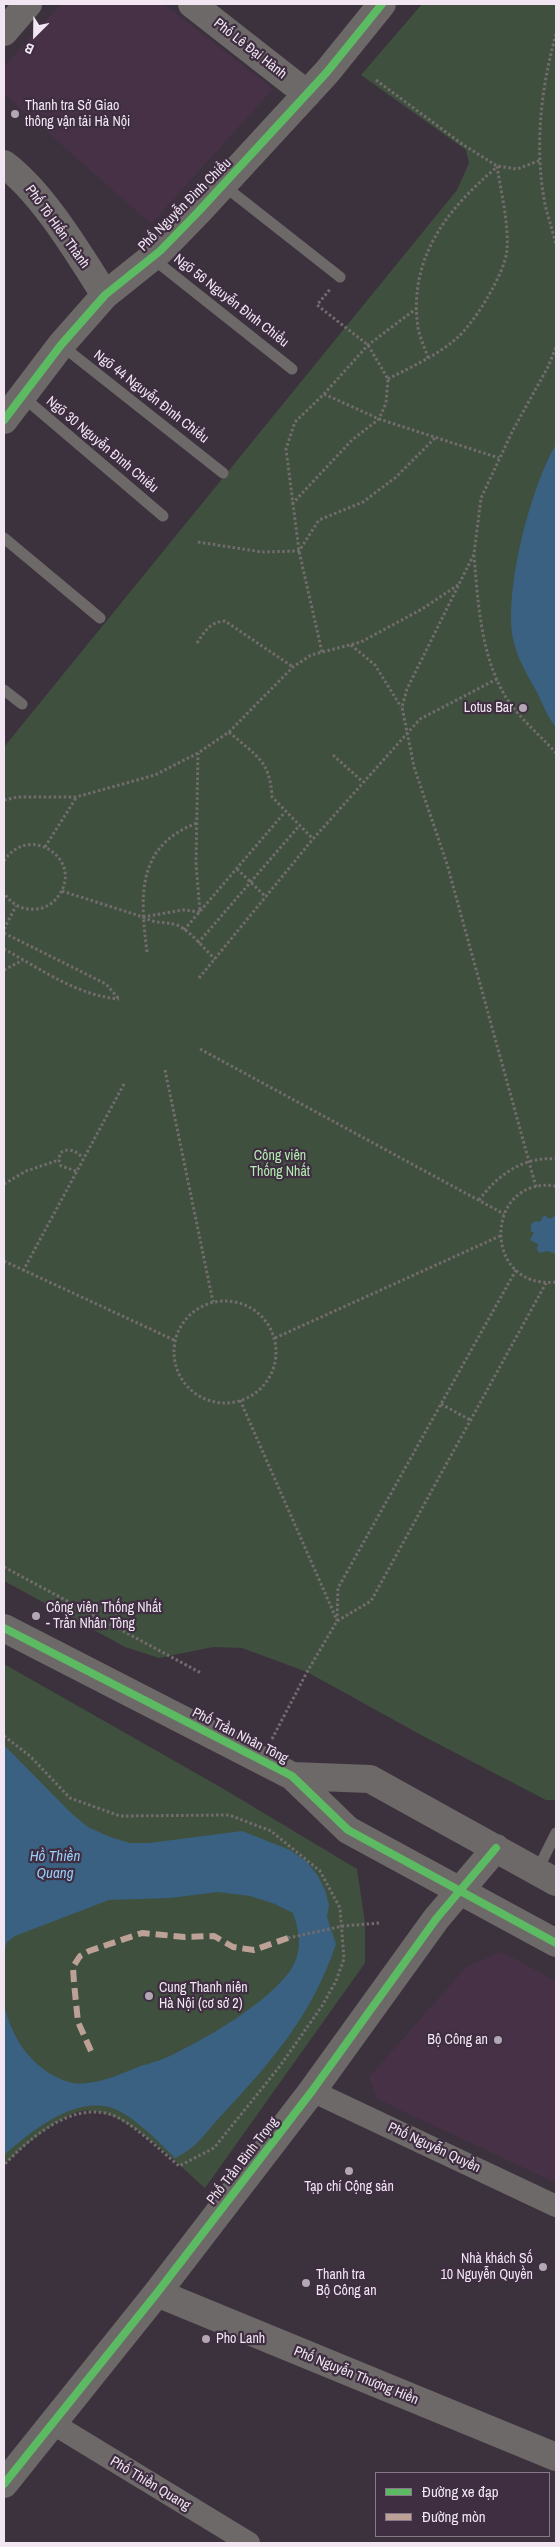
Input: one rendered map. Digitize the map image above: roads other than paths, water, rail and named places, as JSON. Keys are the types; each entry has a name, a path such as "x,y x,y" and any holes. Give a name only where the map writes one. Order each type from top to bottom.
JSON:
{"street":[{"path":"4,32 28,4"},
{"name":"Phố Lê Đại Hành","path":"192,4 307,94"},
{"name":"Phố Nguyễn Đình Chiểu","path":"4,420 61,345 106,295 152,258 223,186 307,94 382,4"},
{"name":"Phố Tô Hiến Thành","path":"4,164 17,174 35,194 106,295"},
{"name":"Phố Trần Nhân Tông","path":"4,1628 292,1776 348,1830 461,1890 556,1944"},
{"name":"Phố Trần Nhân Tông","path":"292,1776 370,1779 547,1877"},
{"name":"Phố Trần Bình Trọng","path":"4,2484 157,2293 312,2091 436,1919 496,1848"},
{"name":"Phố Nguyễn Quyền","path":"312,2091 556,2206"},
{"name":"Phố Nguyễn Thượng Hiền","path":"157,2293 556,2457"},
{"name":"Phố Thiền Quang","path":"52,2424 249,2543"}],"lane":[{"path":"223,186 340,278"},
{"name":"Ngõ 56 Nguyễn Đình Chiểu","path":"152,258 292,369"},
{"name":"Ngõ 44 Nguyễn Đình Chiểu","path":"61,345 223,473"},
{"name":"Ngõ 30 Nguyễn Đình Chiểu","path":"22,396 163,516"},
{"path":"4,538 100,618"},
{"path":"4,690 22,704"},
{"path":"547,1877 556,1834"}],"water":[{"path":"556,444 556,727 548,716 520,660 513,638 511,617 516,566 529,511 537,486"},
{"path":"544,1215 550,1219 556,1215 555,1254 548,1251 540,1253 537,1250 538,1244 530,1240 534,1233 531,1231 531,1224 536,1221 540,1222"},
{"name":"Hồ Thiền Quang","path":"4,1745 71,1813 88,1827 110,1837 130,1843 149,1843 242,1831 290,1850 307,1862 318,1876 325,1890 329,1905 327,1917 336,1944 315,1994 288,2037 256,2077 200,2140 175,2158 126,2115 109,2107 94,2106 65,2112 52,2119 4,2155 4,2005 12,2030 26,2052 45,2070 69,2082 86,2083 104,2080 165,2058 188,2047 220,2029 267,1995 290,1971 297,1957 299,1935 293,1913 275,1904 250,1896 218,1892 170,1898 109,1900 15,1936 7,1942 4,1951"}],"place":[{"name":"Thanh tra Sở Giao thông vận tải Hà Nội","path":"15,114"},
{"name":"Lotus Bar","path":"523,708"},
{"name":"Công viên Thống Nhất - Trần Nhân Tông","path":"36,1616"},
{"name":"Cung Thanh niên Hà Nội (cơ sở 2)","path":"149,1996"},
{"name":"Bộ Công an","path":"498,2040"},
{"name":"Tạp chí Cộng sản","path":"349,2171"},
{"name":"Nhà khách Số 10 Nguyễn Quyền","path":"543,2267"},
{"name":"Thanh tra Bộ Công an","path":"306,2283"},
{"name":"Pho Lanh","path":"206,2339"}],"park label":[{"name":"Công viên Thống Nhất","path":"280,1164"}]}
